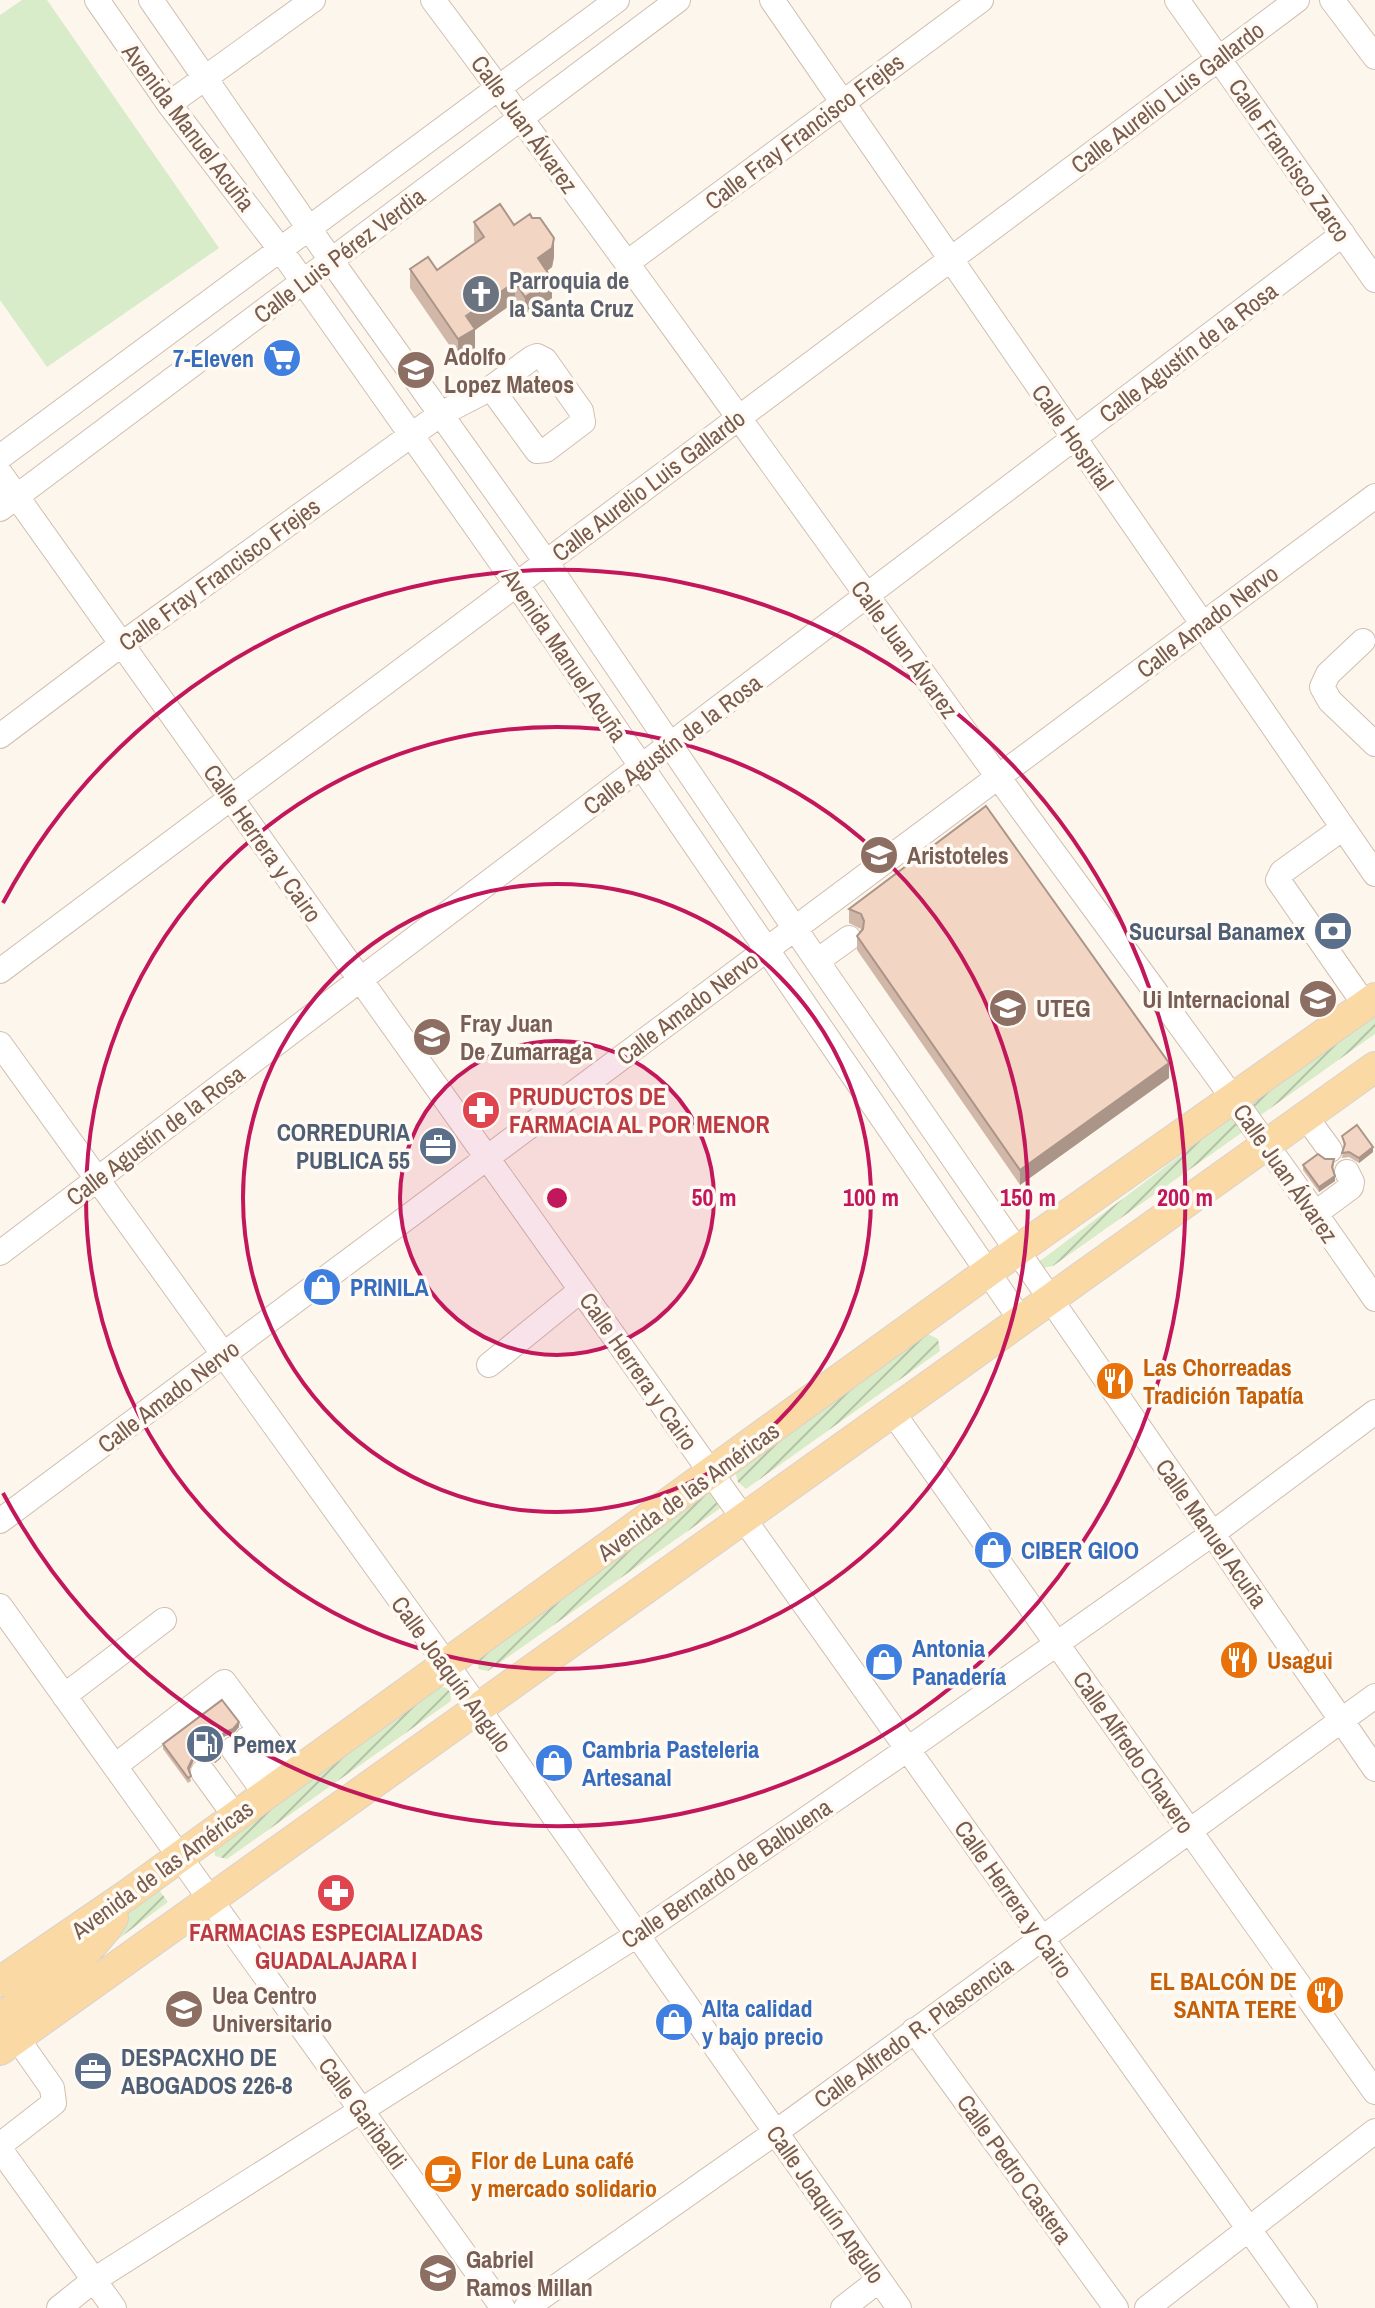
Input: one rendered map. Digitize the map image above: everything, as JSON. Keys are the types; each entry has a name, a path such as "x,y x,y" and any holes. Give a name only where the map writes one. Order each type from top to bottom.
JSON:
{"main road":[{"name":"Avenida de las Américas","path":"0,1982 127,1895 1018,1250 1370,1001"},
{"path":"6,2036 210,1899 1375,1067"},
{"path":"6,2036 107,1928 127,1895"}],"street":[{"name":"Avenida Manuel Acuña","path":"97,0 169,104 303,281 517,585 1020,1319"},
{"name":"Avenida Manuel Acuña","path":"151,0 546,562 669,746 1050,1298"},
{"path":"169,104 313,0"},
{"name":"Calle Juan Álvarez","path":"433,0 1233,1098 1375,1299"},
{"name":"Calle Luis Pérez Verdia","path":"0,457 617,0"},
{"name":"Calle Luis Pérez Verdia","path":"8,503 678,0"},
{"name":"Calle Hospital","path":"772,0 1375,874"},
{"name":"Calle Fray Francisco Frejes","path":"627,263 981,0"},
{"name":"Calle Francisco Zarco","path":"1177,0 1375,280"},
{"name":"Calle Aurelio Luis Gallardo","path":"0,971 1297,0"},
{"path":"1332,0 1375,57"},
{"name":"Calle Agustín de la Rosa","path":"0,1253 1343,234"},
{"name":"Calle Fray Francisco Frejes","path":"0,736 441,414 491,388"},
{"name":"Calle Herrera y Cairo","path":"0,473 8,503 122,644 1305,2308"},
{"name":"Calle Amado Nervo","path":"0,1521 1375,496"},
{"path":"1363,641 1328,674 1322,687 1330,701 1375,744"},
{"path":"1343,828 1282,872 1278,880 1370,1001"},
{"path":"817,961 849,938"},
{"name":"Calle Joaquín Angulo","path":"0,1044 444,1665 478,1708 899,2308"},
{"path":"1306,1117 1330,1150"},
{"path":"1316,1213 1351,1187 1347,1172"},
{"path":"489,1365 581,1290"},
{"name":"Calle Manuel Acuña","path":"1050,1298 1375,1769"},
{"name":"Calle Bernardo de Balbuena","path":"59,2308 94,2280 637,1935 908,1749 1212,1534 1375,1412"},
{"name":"Calle Alfredo Chavero","path":"893,1413 1375,2092"},
{"name":"Calle Garibaldi","path":"0,1606 503,2308"},
{"path":"64,1696 164,1620"},
{"path":"110,1759 173,1732 206,1702 221,1683 228,1683 279,1784"},
{"name":"Calle Alfredo R. Plascencia","path":"526,2308 776,2132 1375,1696"},
{"path":"110,1759 206,1702"},
{"path":"240,1744 279,1784"},
{"path":"203,1772 235,1816"},
{"name":"Calle Pedro Castera","path":"914,2030 1116,2308"},
{"path":"6,2036 52,2088 54,2103 0,2147 114,2308"},
{"path":"1147,2308 1375,2131"},
{"path":"843,2308 879,2280"}],"green space":[{"path":"22,0 47,0 219,248 47,367 0,300 0,15"},
{"path":"1375,1012 1375,1034 1255,1119 1245,1103"},
{"path":"1234,1115 1247,1129 1053,1266 1043,1268 1040,1261"},
{"path":"928,1334 938,1339 940,1351 746,1489 738,1482 735,1472"},
{"path":"708,1492 720,1496 722,1507 488,1671 478,1669 480,1655"},
{"path":"438,1686 450,1689 451,1701 227,1859 215,1856 214,1844"},
{"path":"157,1887 168,1902 8,2021 116,1920"}],"building":[{"name":"Parroquia de la Santa Cruz","path":"500,204 514,225 530,214 532,218 540,218 554,238 552,248 538,258 552,279 525,297 515,282 466,316 475,329 458,339 410,269 428,257 437,270 484,237 474,222"},
{"name":"UTEG","path":"986,806 1169,1063 1020,1170 857,936 863,929 864,921 861,914 849,909"},
{"path":"1357,1125 1373,1147 1359,1158 1349,1152 1342,1153 1345,1144 1342,1136"},
{"path":"1318,1154 1325,1159 1334,1159 1332,1167 1335,1176 1319,1187 1303,1165"},
{"path":"222,1700 239,1722 220,1737 218,1745 221,1753 215,1758 202,1752 194,1755 188,1768 191,1776 188,1778 163,1744"}],"place":[{"name":"Parroquia de la Santa Cruz","path":"481,294"},
{"name":"7-Eleven","path":"282,358"},
{"name":"Adolfo Lopez Mateos","path":"416,370"},
{"name":"Aristoteles","path":"879,855"},
{"name":"Sucursal Banamex","path":"1333,931"},
{"name":"Ui Internacional","path":"1318,999"},
{"name":"UTEG","path":"1008,1008"},
{"name":"Fray Juan De Zumarraga","path":"432,1037"},
{"name":"PRUDUCTOS DE FARMACIA AL POR MENOR","path":"481,1110"},
{"name":"CORREDURIA PUBLICA 55","path":"438,1146"},
{"name":"PRINILA","path":"322,1287"},
{"name":"Las Chorreadas Tradición Tapatía","path":"1115,1381"},
{"name":"CIBER GIOO","path":"993,1550"},
{"name":"Usagui","path":"1239,1660"},
{"name":"Antonia Panadería","path":"884,1662"},
{"name":"Pemex","path":"205,1744"},
{"name":"Cambria Pasteleria Artesanal","path":"554,1763"},
{"name":"FARMACIAS ESPECIALIZADAS GUADALAJARA I","path":"336,1893"},
{"name":"EL BALCÓN DE SANTA TERE","path":"1325,1995"},
{"name":"Uea Centro Universitario","path":"184,2009"},
{"name":"Alta calidad y bajo precio","path":"674,2022"},
{"name":"DESPACXHO DE ABOGADOS 226-8","path":"93,2071"},
{"name":"Flor de Luna café y mercado solidario","path":"443,2174"},
{"name":"Gabriel Ramos Millan","path":"438,2273"}]}
